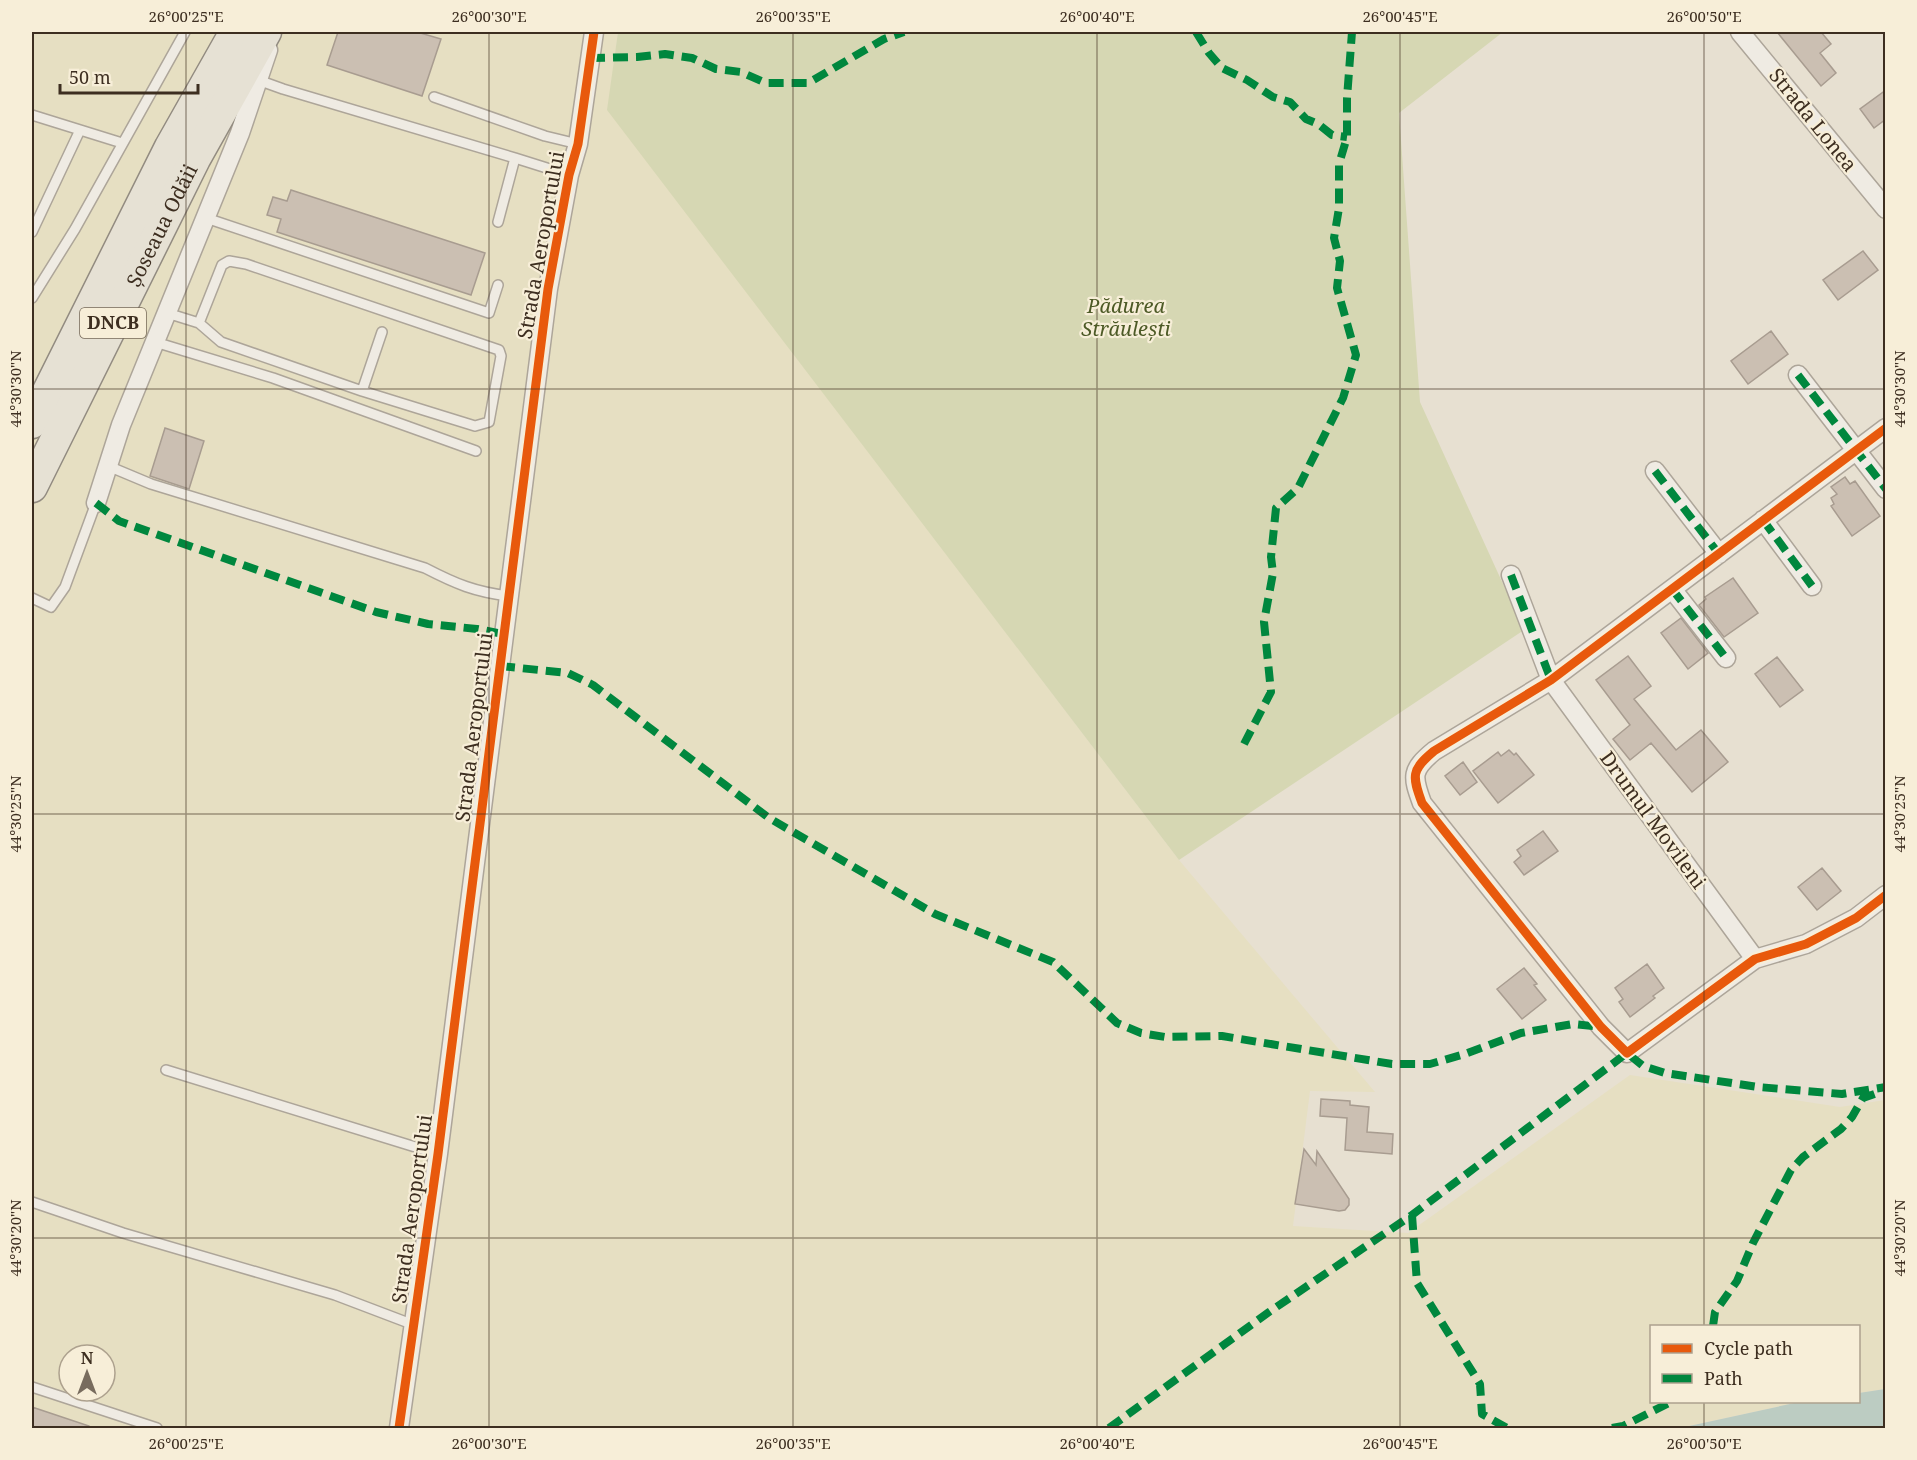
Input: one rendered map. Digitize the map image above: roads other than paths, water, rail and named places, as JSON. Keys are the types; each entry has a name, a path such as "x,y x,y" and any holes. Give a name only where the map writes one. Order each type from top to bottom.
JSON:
{"main road":[{"name":"Șoseaua Odăii","path":"32,487 183,153 235,32"},
{"name":"Șoseaua Odăii","path":"32,423 183,153 266,32"}],"street":[{"name":"Șoseaua Odăii","path":"96,503 122,425 240,133 274,32"},
{"name":"Strada Aeroportului","path":"399,1428 438,1154 548,289 569,176 578,144 594,32"},
{"name":"Strada Lonea","path":"1740,32 1886,209"},
{"path":"1798,375 1886,489"},
{"path":"1886,428 1551,681 1434,751 1420,763 1414,773 1422,803 1601,1027 1627,1053 1755,959 1806,944 1856,918 1886,895"},
{"path":"1655,471 1719,554"},
{"path":"1763,520 1812,586"},
{"name":"Drumul Movileni","path":"1511,575 1551,681 1755,959"},
{"path":"1672,589 1726,658"}],"lane":[{"path":"32,298 35,286 75,229 185,32"},
{"path":"258,80 569,176"},
{"path":"434,97 545,136 578,144"},
{"path":"32,115 122,143"},
{"path":"32,232 80,130"},
{"path":"498,222 515,158"},
{"path":"32,209 42,212"},
{"path":"206,218 489,313 498,285"},
{"path":"167,313 199,323 221,342 362,391 475,426 489,422 501,356 499,350 246,264 229,261 222,265 199,323"},
{"path":"362,391 382,332"},
{"path":"155,342 273,378 476,451"},
{"path":"108,466 151,484 425,568 459,585 482,593 509,596"},
{"path":"32,598 51,608 65,587 96,503"},
{"path":"166,1070 438,1154"},
{"path":"32,1202 123,1233 335,1295 414,1325"},
{"path":"32,1387 157,1428"}],"park label":[{"name":"Pădurea Străulești","path":"1126,318"}]}
